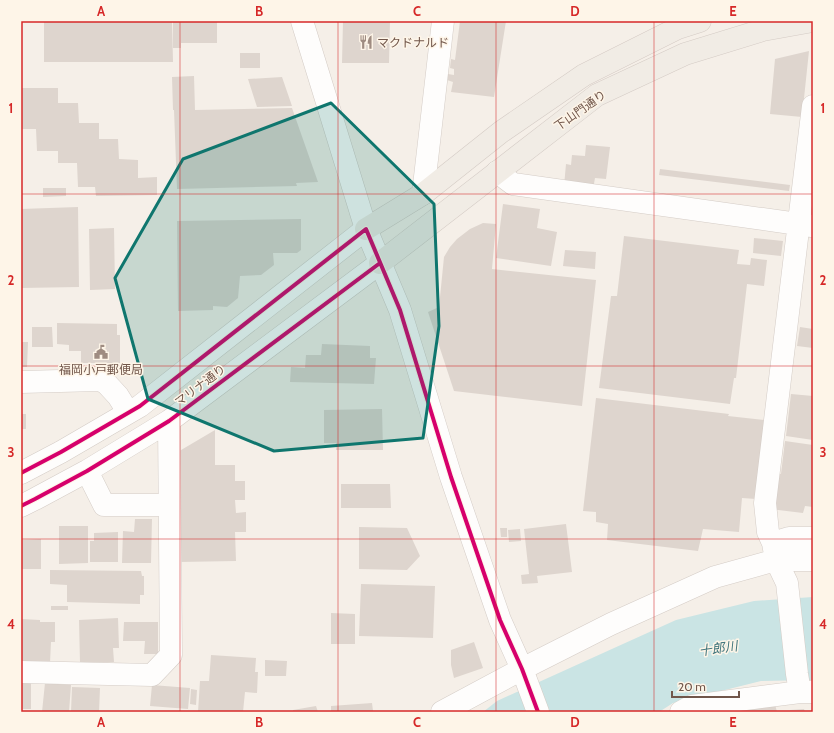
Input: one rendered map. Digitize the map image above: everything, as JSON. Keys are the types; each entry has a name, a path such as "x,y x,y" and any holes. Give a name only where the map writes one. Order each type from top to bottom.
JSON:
{"main road":[{"name":"下山門通り","path":"366,229 423,194 501,132 584,75 678,28 700,21"},
{"name":"下山門通り","path":"380,263 598,95 685,54 763,30 813,21"}],"street":[{"path":"302,21 366,229 400,310 450,477 500,620 522,669 538,712"},
{"path":"423,194 443,21"},
{"path":"689,710 803,686 787,584 774,552 768,532 765,503 806,225 813,106"},
{"path":"497,172 513,184 806,225"},
{"name":"マリナ通り","path":"21,473 61,452 140,406 366,229"},
{"name":"マリナ通り","path":"21,506 87,471 168,421 380,263"},
{"path":"21,382 99,380 106,383 118,396 128,412"},
{"path":"21,672 152,675 171,655 168,421"},
{"path":"87,471 104,505 169,505"},
{"path":"442,712 611,624 774,552 788,538 813,538"},
{"path":"774,552 813,560"}],"highlighted area":[{"path":"331,103 434,204 439,326 423,438 274,451 148,399 115,278 183,159"}],"water":[{"name":"十郎川","path":"813,597 813,680 761,681 673,703 659,712 483,712 497,701 676,620 754,601"}],"building":[{"path":"44,21 172,21 173,62 44,62"},
{"path":"173,21 217,21 217,43 181,43 181,48 173,48"},
{"name":"マクドナルド","path":"343,21 390,21 389,63 342,63"},
{"path":"460,21 506,21 494,97 451,92 453,82 447,80 448,74 454,75 454,69 450,68 451,59 455,60"},
{"path":"809,51 802,117 770,114 775,59"},
{"path":"240,53 260,53 260,68 240,68"},
{"path":"194,76 195,110 292,108 318,182 296,183 297,186 177,189 172,77"},
{"path":"282,77 292,106 257,107 248,79"},
{"path":"21,88 58,88 58,103 78,103 79,123 99,123 99,139 118,139 119,159 138,160 138,178 157,177 157,195 96,196 95,187 78,187 77,163 58,163 58,151 37,151 36,129 21,129"},
{"path":"586,145 610,147 606,179 595,178 593,189 564,186 566,164 571,165 572,155 585,156"},
{"path":"660,169 790,185 789,191 659,175"},
{"path":"43,188 66,188 66,196 43,197"},
{"path":"503,204 540,209 537,228 557,232 551,266 496,258"},
{"path":"78,207 79,287 21,288 21,209"},
{"path":"301,219 301,250 297,253 273,253 274,265 261,275 240,276 238,298 227,307 213,306 213,310 178,311 177,221"},
{"path":"483,223 496,224 492,269 596,280 582,406 454,391 428,312 439,307 444,257 450,247 457,239 470,229"},
{"path":"114,228 115,289 90,290 89,229"},
{"path":"624,236 739,250 737,264 750,265 751,258 767,260 764,286 747,284 736,378 734,378 730,404 599,388 611,296 617,296"},
{"path":"754,238 783,241 781,256 753,253"},
{"path":"565,250 596,252 595,269 563,266"},
{"path":"57,323 117,324 117,335 120,335 120,363 81,363 81,351 69,351 69,345 57,344"},
{"path":"32,327 52,327 53,347 32,347"},
{"path":"800,327 813,329 813,348 797,346"},
{"path":"21,342 28,342 27,367 21,367"},
{"path":"322,344 370,346 370,358 376,358 374,384 290,382 291,367 305,368 306,355 321,355"},
{"path":"791,394 813,396 813,440 786,436"},
{"path":"596,398 729,414 728,416 764,420 756,499 742,498 739,532 703,529 698,551 607,540 608,524 596,522 596,512 583,511"},
{"path":"382,409 383,450 336,450 336,443 324,443 324,410"},
{"path":"21,414 26,414 26,429 21,429"},
{"path":"215,430 215,465 235,465 235,481 245,481 245,500 235,500 236,513 246,512 246,532 235,532 236,561 179,562 176,453"},
{"path":"785,441 813,445 813,507 805,506 803,513 770,509 775,473 781,474"},
{"path":"341,484 390,484 391,508 341,508"},
{"path":"135,519 152,519 151,563 122,563 123,531 134,532"},
{"path":"566,524 572,572 537,576 538,583 522,584 521,575 529,574 524,529"},
{"path":"59,526 88,526 88,563 59,564"},
{"path":"359,527 407,528 420,556 407,570 359,569"},
{"path":"500,528 507,528 507,537 501,537"},
{"path":"520,529 521,541 509,542 508,530"},
{"path":"118,532 118,562 90,562 90,541 94,541 94,533"},
{"path":"41,539 41,569 21,569 21,540"},
{"path":"50,570 141,571 142,576 144,576 144,595 140,595 140,604 67,602 67,585 50,584"},
{"path":"361,584 435,586 433,638 359,636"},
{"path":"51,606 68,606 68,610 51,610"},
{"path":"331,613 355,614 355,644 331,644"},
{"path":"118,618 119,648 113,648 114,662 80,663 79,620"},
{"path":"21,619 40,620 40,622 55,622 55,642 51,642 50,663 21,662"},
{"path":"124,622 158,622 158,654 144,654 145,641 123,641"},
{"path":"474,642 483,668 454,678 451,665 451,650"},
{"path":"211,655 256,658 255,672 258,672 257,693 245,692 243,712 198,712 200,681 209,681"},
{"path":"265,660 287,661 286,676 265,676"},
{"path":"21,682 31,682 31,709 21,709"},
{"path":"45,683 71,685 69,712 42,712"},
{"path":"152,685 190,688 188,709 150,706"},
{"path":"72,687 100,688 99,712 71,712"},
{"path":"191,689 197,690 196,705 190,704"},
{"path":"372,703 373,711 331,712 331,706"},
{"path":"775,704 777,712 737,712 737,709"},
{"path":"316,706 318,712 293,712 293,710"},
{"path":"804,709 805,712 790,712 790,710"}],"cycle path":[{"path":"21,473 61,452 140,406 366,229 400,310 451,477 500,620 522,669 538,712"},
{"path":"21,506 87,471 169,421 380,263"}],"place":[{"name":"マクドナルド","path":"366,42"},
{"name":"福岡小戸郵便局","path":"101,352"}]}
